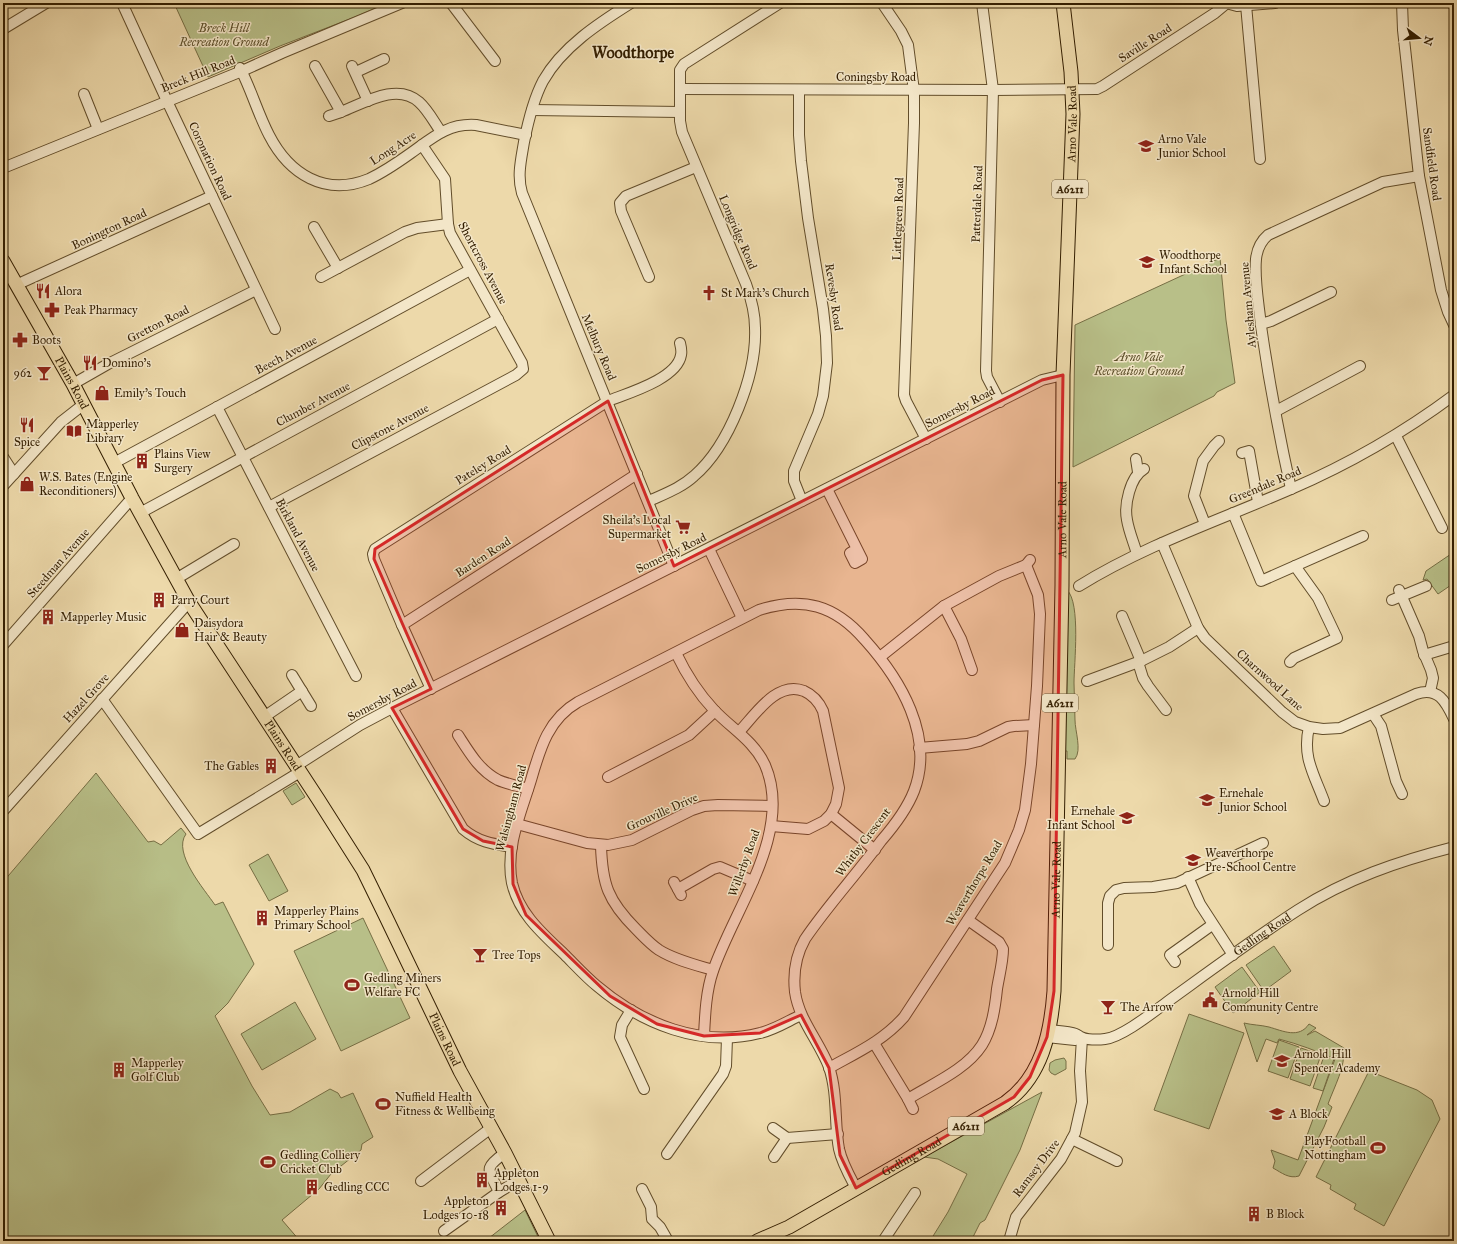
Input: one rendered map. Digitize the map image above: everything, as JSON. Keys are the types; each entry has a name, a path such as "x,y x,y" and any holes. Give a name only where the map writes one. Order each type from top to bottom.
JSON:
{"main road":[{"name":"Arno Vale Road","path":"1048,1034 1054,990 1062,585 1063,375 1071,167 1072,89 1063,3"},
{"name":"Plains Road","path":"3,261 84,404 132,498 189,602 363,870 457,1065 505,1153 548,1240"},
{"name":"Gedling Road","path":"757,1241 773,1238 801,1220 1014,1097 1030,1077 1042,1054 1048,1034"}],"street":[{"path":"3,29 46,3"},
{"name":"Coronation Road","path":"122,3 275,329"},
{"name":"Breck Hill Road","path":"3,168 402,3"},
{"path":"451,3 495,61"},
{"name":"Melbury Road","path":"631,3 601,22 556,62 543,82 532,110 519,173 521,190 674,566"},
{"name":"Longridge Road","path":"648,501 686,483 714,454 728,430 739,406 754,350 754,309 736,259 682,132 679,72 682,65 780,3"},
{"name":"Littlegreen Road","path":"882,3 901,31 908,45 914,91 904,396 926,439"},
{"name":"Patterdale Road","path":"982,3 993,90 986,370 987,377 1000,402"},
{"path":"1227,3 1237,6 1246,6 1275,3"},
{"name":"Saville Road","path":"1072,89 1090,90 1103,86 1215,13 1227,3"},
{"name":"Sandfield Road","path":"1402,3 1403,30 1419,176 1441,290 1454,325"},
{"path":"1450,3 1454,4"},
{"path":"1246,6 1260,159"},
{"path":"368,101 354,69 384,59"},
{"path":"315,66 337,116 385,94 400,93 408,95 419,102 441,132"},
{"name":"Long Acre","path":"241,69 262,122 276,148 286,161 300,173 309,179 327,184 341,185 368,179 395,165 441,132 451,127 468,125 526,135"},
{"name":"Coningsby Road","path":"680,89 914,91 1072,89"},
{"name":"Revesby Road","path":"799,90 801,161 823,309 827,356 826,376 820,406 794,471 794,481 802,501"},
{"path":"84,94 98,130"},
{"path":"532,110 680,107"},
{"name":"Shortcross Avenue","path":"422,145 445,179 450,233 522,363 523,369"},
{"path":"649,277 621,211 620,203 626,196 696,167"},
{"name":"Aylesham Avenue","path":"1291,489 1266,359 1261,324 1256,263 1258,251 1266,238 1282,228 1383,182 1419,176"},
{"name":"Bonington Road","path":"16,285 212,196"},
{"path":"321,277 405,232 418,228 448,224"},
{"path":"314,227 338,268"},
{"name":"Beech Avenue","path":"114,463 470,270"},
{"name":"Gretton Road","path":"73,384 108,364 256,290"},
{"path":"1261,324 1271,321 1332,292"},
{"name":"Clumber Avenue","path":"140,512 498,319"},
{"name":"Pateley Road","path":"402,624 374,559 374,552 377,548 608,401 667,375 676,366 681,357 682,351 680,343"},
{"path":"1276,411 1360,366"},
{"name":"Clipstone Avenue","path":"269,507 516,375 523,369"},
{"name":"Somersby Road","path":"102,699 198,834 298,769 360,725 392,708 1042,380 1063,375"},
{"name":"Greendale Road","path":"1085,585 1137,554 1291,489 1338,467 1396,436 1454,395"},
{"path":"3,486 61,422 84,404"},
{"name":"Birkland Avenue","path":"216,407 356,676"},
{"path":"1396,436 1434,520 1442,528"},
{"path":"1205,524 1194,496 1204,461 1217,447"},
{"path":"1242,453 1249,451 1258,502"},
{"path":"3,457 14,474"},
{"path":"1136,459 1141,471 1130,487 1127,520 1137,554"},
{"name":"Barden Road","path":"402,624 637,474"},
{"path":"827,489 857,549"},
{"name":"Steedman Avenue","path":"3,645 132,498"},
{"path":"1233,513 1262,581"},
{"path":"1252,587 1262,581 1363,536"},
{"name":"Charnwood Lane","path":"1162,543 1198,628 1208,641 1295,722 1308,728 1340,728 1416,694 1430,692"},
{"path":"176,579 234,544"},
{"path":"709,549 742,618"},
{"name":"Weaverthorpe Road","path":"829,1068 874,1043 893,1029 904,1018 1005,863 1019,830 1025,810 1029,787 1039,660 1040,607 1038,595 1028,563 998,576 944,606 880,657"},
{"path":"1289,661 1339,642 1318,598 1295,566"},
{"path":"1426,586 1397,596 1419,636 1424,655 1433,674 1430,692 1438,695 1444,700 1454,719"},
{"name":"Hazel Grove","path":"3,811 189,602"},
{"name":"Whitby Crescent","path":"742,618 759,610 782,604 796,603 820,607 838,616 854,628 880,657 895,678 907,702 916,726 919,748 919,772 912,796 895,823 875,850 809,933 802,944 795,967 794,982 796,1001 801,1015 823,1054 829,1068 836,1101 838,1134 842,1160 856,1188"},
{"path":"944,606 961,639 969,668"},
{"name":"Walsingham Road","path":"742,618 578,702 564,712 553,723 544,738 517,824 510,866 518,901 526,915 536,927 597,986 648,1020 666,1028 685,1033 727,1038 754,1035 765,1032 801,1015"},
{"path":"1121,622 1140,661 1143,678 1155,702 1166,710"},
{"path":"402,624 431,689"},
{"path":"1087,681 1140,661 1169,647 1198,628"},
{"path":"1424,655 1454,646"},
{"name":"Willerby Road","path":"676,653 687,675 698,691 715,711 749,741 764,764 771,784 771,826 764,852 753,881 713,970 709,988 704,1036"},
{"path":"292,675 312,706"},
{"path":"739,732 771,697 778,692 795,689 804,691 813,697 821,706 839,788 838,799 831,814 820,824 808,829 771,826"},
{"path":"264,717 302,691"},
{"path":"392,708 463,829 483,842 512,847"},
{"path":"608,777 689,736 715,711"},
{"path":"1373,714 1381,726 1393,783 1402,794"},
{"path":"919,748 967,744 979,741 1008,727 1034,725"},
{"path":"1308,728 1306,742 1307,755 1323,801"},
{"path":"458,736 473,759 487,773 498,780 528,789"},
{"name":"Grouville Drive","path":"517,824 587,843 601,845 632,840 692,810 704,806 772,806"},
{"path":"831,814 875,850"},
{"path":"1108,945 1108,902 1110,896 1116,890 1124,888 1163,886 1177,883 1264,843"},
{"path":"601,845 601,863 606,886 614,904 623,916 659,950 713,970"},
{"name":"Gedling Road","path":"1048,1034 1076,1034 1082,1038 1105,1039 1120,1034 1297,910 1336,888 1370,873 1403,861 1454,847"},
{"path":"677,889 713,869 720,867 753,881"},
{"path":"1188,877 1200,904 1232,955"},
{"path":"908,1099 965,1064 979,1049 987,1034 996,1003 1003,949 999,942 968,920"},
{"path":"1175,962 1170,955 1212,925"},
{"path":"631,1010 622,1025 620,1037 639,1086"},
{"path":"667,1154 723,1074 726,1066 727,1038"},
{"name":"Ramsey Drive","path":"1009,1241 1016,1217 1061,1159 1072,1139 1082,1102 1080,1070 1082,1038"},
{"path":"874,1043 913,1109"},
{"path":"421,1181 491,1128"},
{"path":"772,1128 787,1138 838,1134"},
{"path":"774,1157 787,1138"},
{"path":"1072,1139 1111,1161"},
{"path":"499,1192 489,1172 490,1166 494,1160 505,1153"},
{"path":"444,1230 519,1180"},
{"path":"642,1189 651,1207 652,1219 660,1227 668,1241"},
{"path":"883,1241 897,1211 915,1193"}],"highlighted area":[{"path":"1063,375 1054,991 1047,1037 1030,1077 1014,1097 856,1188 840,1155 829,1068 801,1015 760,1033 704,1036 657,1024 610,996 526,915 513,884 512,847 483,841 463,829 392,708 431,689 374,559 375,549 608,401 674,566 1042,380"}],"green space":[{"name":"Breck Hill Recreation Ground","path":"174,3 385,4 280,46 208,77"},
{"name":"Arno Vale Recreation Ground","path":"1220,258 1226,320 1235,383 1217,392 1214,396 1073,467 1075,325"},
{"path":"1454,552 1454,583 1438,594 1427,579 1423,580 1426,571"},
{"path":"1067,590 1074,607 1076,634 1074,688 1075,724 1078,751 1075,759 1067,759 1067,751 1064,751"},
{"path":"96,773 148,842 154,841 161,845 181,828 186,834 183,842 183,851 186,861 215,905 223,902 254,964 228,1003 215,1016 252,1086 270,1115 290,1112 330,1089 338,1093 341,1098 353,1093 373,1137 362,1144 361,1150 331,1174 319,1189 282,1220 300,1241 3,1241 3,882"},
{"path":"296,783 305,797 292,805 283,791"},
{"path":"268,854 288,891 269,901 249,865"},
{"name":"Gedling Miners Welfare FC","path":"363,918 410,1018 341,1051 294,951"},
{"path":"1274,946 1291,971 1264,991 1246,965"},
{"path":"1242,967 1260,992 1233,1013 1215,987"},
{"path":"295,1002 316,1039 262,1070 241,1034"},
{"path":"1189,1014 1244,1033 1209,1129 1154,1110"},
{"path":"1244,1023 1266,1026 1290,1033 1296,1033 1305,1029 1309,1024 1316,1028 1307,1035 1315,1031 1344,1048 1343,1063 1328,1104 1332,1107 1324,1127 1299,1176 1292,1177 1273,1168 1275,1161 1271,1150 1298,1160 1335,1059 1286,1041 1279,1039 1277,1043 1266,1039 1257,1062"},
{"path":"1279,1040 1299,1047 1288,1078 1268,1071"},
{"path":"1301,1048 1321,1055 1310,1086 1290,1079"},
{"path":"1324,1056 1334,1059 1323,1091 1313,1088"},
{"path":"1064,1058 1066,1061 1066,1069 1055,1075 1051,1073 1049,1070 1050,1063"},
{"name":"PlayFootball Nottingham","path":"1369,1071 1417,1090 1432,1100 1440,1119 1384,1226 1354,1209 1356,1204 1330,1189 1331,1185 1316,1177"},
{"path":"1042,1092 1020,1150 985,1220 980,1223 971,1241 930,1241 948,1212 967,1174 938,1159 924,1157"},
{"path":"525,1210 540,1241 491,1241 489,1238"}],"place":[{"name":"Arno Vale Junior School","path":"1146,146"},
{"name":"Woodthorpe Infant School","path":"1147,262"},
{"name":"Alora","path":"43,291"},
{"name":"St Mark's Church","path":"709,293"},
{"name":"Peak Pharmacy","path":"52,310"},
{"name":"Boots","path":"20,340"},
{"name":"Domino's","path":"90,363"},
{"name":"962","path":"44,373"},
{"name":"Emily's Touch","path":"102,393"},
{"name":"Spice","path":"27,425"},
{"name":"Mapperley Library","path":"74,431"},
{"name":"Plains View Surgery","path":"142,461"},
{"name":"W.S. Bates (Engine Reconditioners)","path":"27,484"},
{"name":"Sheila's Local Supermarket","path":"683,527"},
{"name":"Parry Court","path":"159,600"},
{"name":"Mapperley Music","path":"48,617"},
{"name":"Daisydora Hair & Beauty","path":"182,630"},
{"name":"The Gables","path":"271,766"},
{"name":"Ernehale Junior School","path":"1207,800"},
{"name":"Ernehale Infant School","path":"1127,818"},
{"name":"Weaverthorpe Pre-School Centre","path":"1193,860"},
{"name":"Mapperley Plains Primary School","path":"262,918"},
{"name":"Tree Tops","path":"480,955"},
{"name":"Gedling Miners Welfare FC","path":"352,985"},
{"name":"Arnold Hill Community Centre","path":"1210,1000"},
{"name":"The Arrow","path":"1108,1007"},
{"name":"Arnold Hill Spencer Academy","path":"1282,1061"},
{"name":"Mapperley Golf Club","path":"119,1070"},
{"name":"Nuffield Health Fitness & Wellbeing","path":"383,1104"},
{"name":"A Block","path":"1277,1114"},
{"name":"PlayFootball Nottingham","path":"1378,1148"},
{"name":"Gedling Colliery Cricket Club","path":"268,1162"},
{"name":"Appleton Lodges 1-9","path":"482,1180"},
{"name":"Gedling CCC","path":"312,1187"},
{"name":"Appleton Lodges 10-18","path":"501,1208"},
{"name":"B Block","path":"1254,1214"}],"district":[{"name":"Woodthorpe","path":"633,52"}]}
